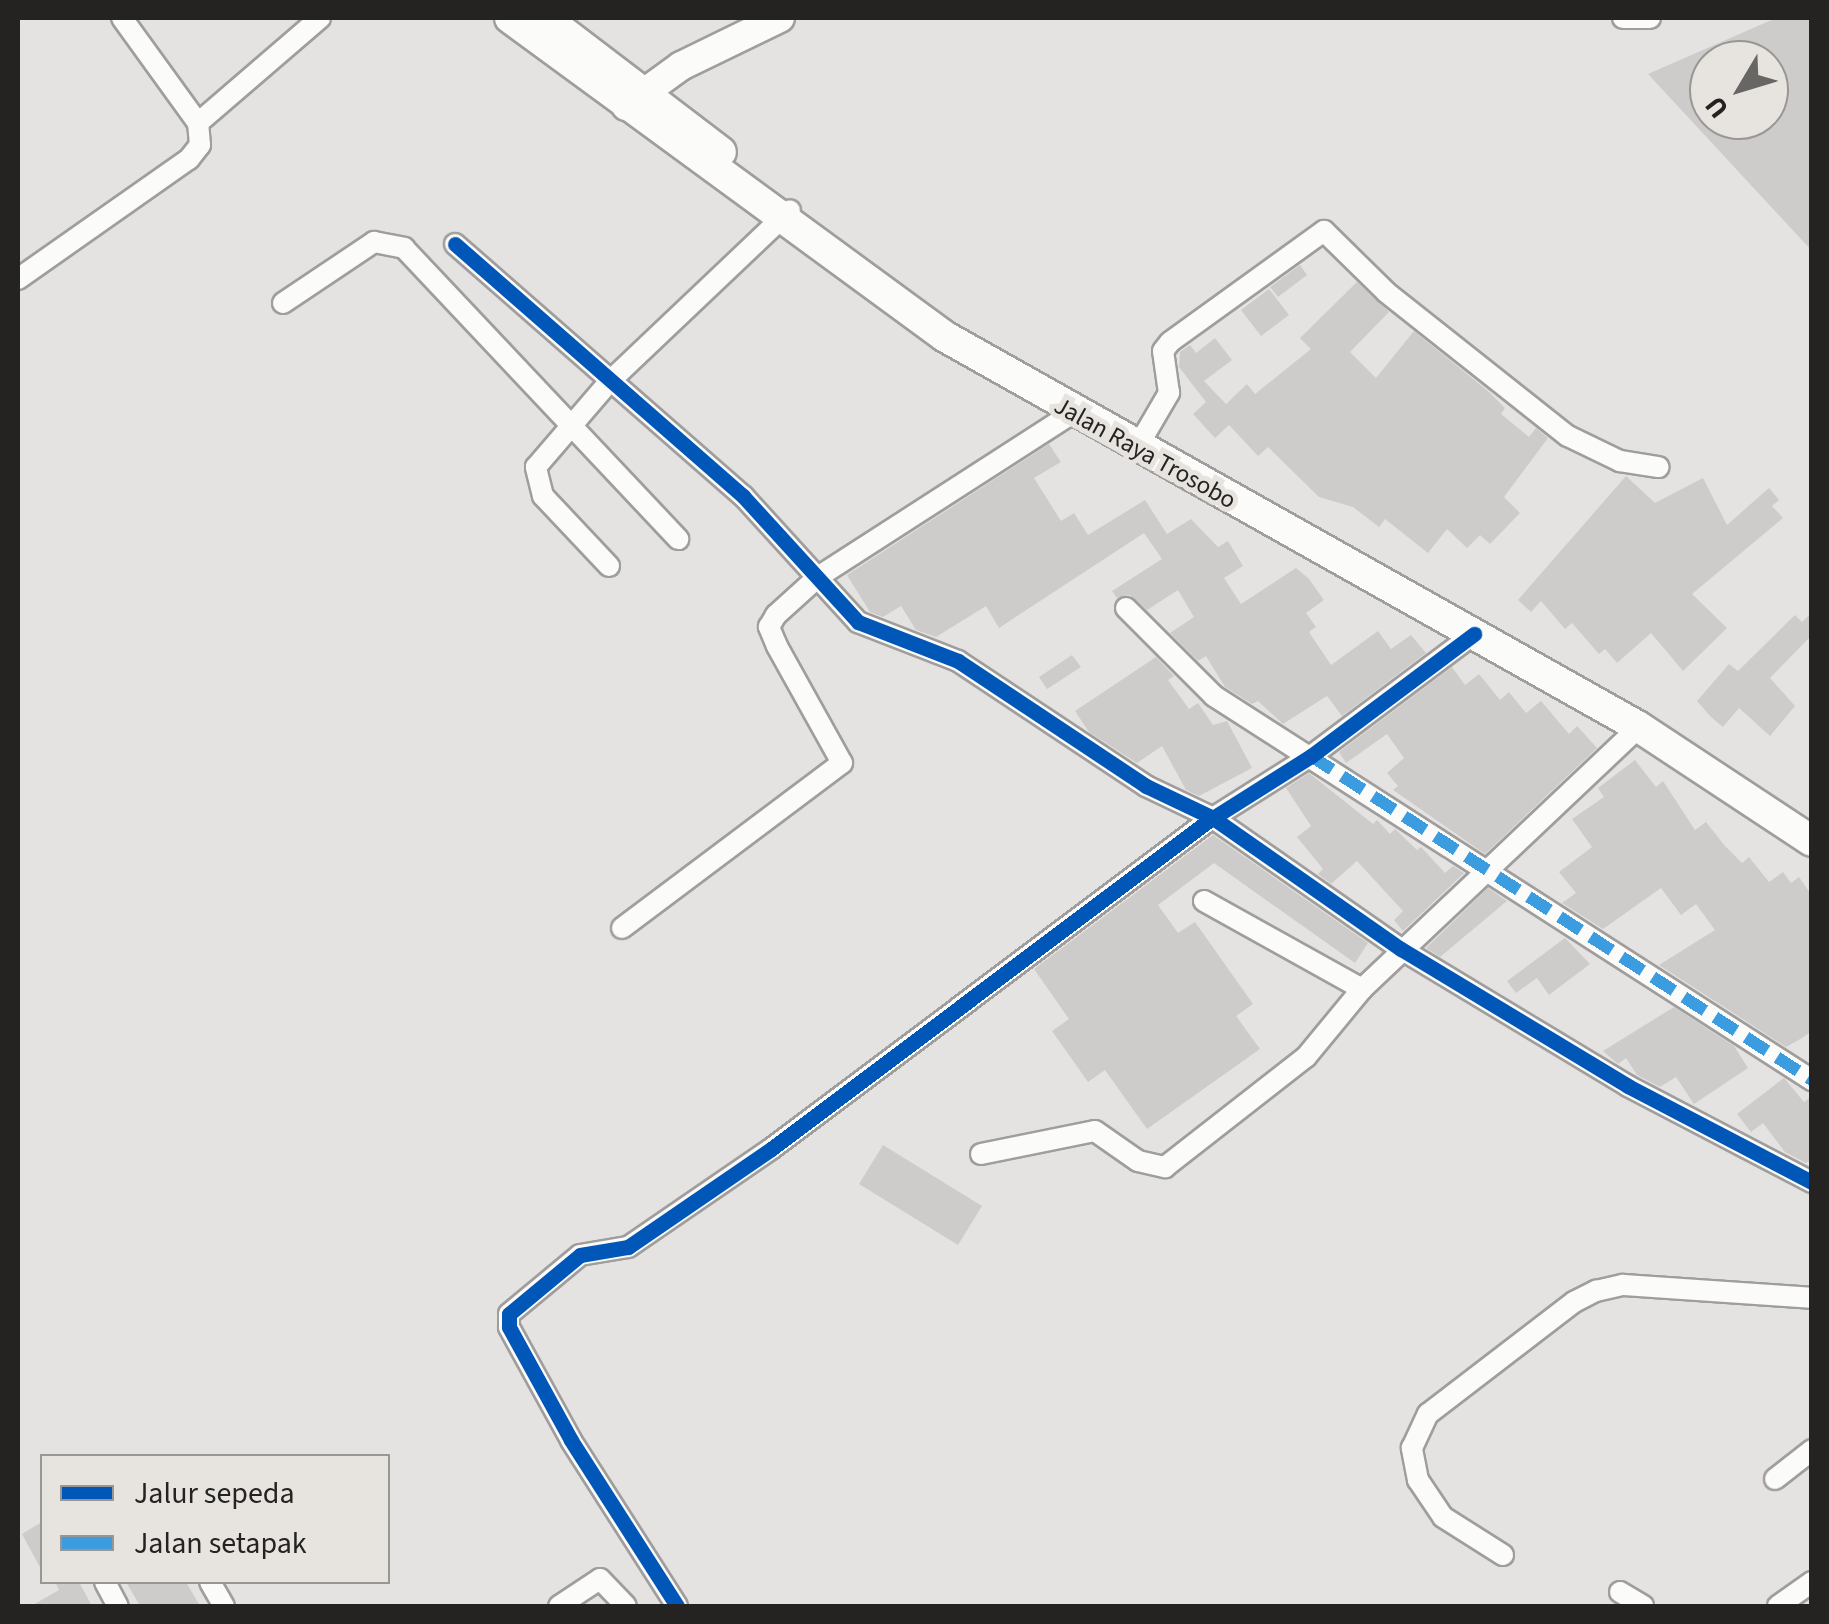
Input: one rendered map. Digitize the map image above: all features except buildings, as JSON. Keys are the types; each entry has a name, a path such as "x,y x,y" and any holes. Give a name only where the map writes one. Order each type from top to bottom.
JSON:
{"highway":[{"name":"Jalan Raya Trosobo","path":"510,18 642,93"},
{"name":"Jalan Raya Trosobo","path":"545,18 642,93 786,214 944,336 1072,414 1704,746 1812,818"},
{"name":"Jalan Raya Trosobo","path":"786,214 958,323 1154,421 1488,635 1640,727 1812,841"}],"main road":[{"path":"642,93 682,66 780,18"}],"street":[{"path":"18,279 189,159 200,145 198,123 122,18"},
{"path":"198,123 320,18"},
{"path":"1623,18 1650,18"},
{"path":"609,566 543,496 536,467 610,382 786,214"},
{"path":"1154,421 1170,380 1163,352 1170,342 1324,231 1386,292 1568,436 1620,461 1659,467"},
{"path":"283,302 374,242 394,243 678,539"},
{"path":"455,244 743,496 813,581 858,622 958,661 1206,823 1395,955 1628,1086 1812,1182"},
{"path":"622,928 842,764 769,627 813,581 1072,414"},
{"path":"1126,608 1214,696 1812,1080"},
{"path":"677,1606 571,1440 515,1339 509,1314 580,1254 628,1247 771,1149 1206,823 1488,635"},
{"path":"980,1154 1095,1131 1138,1161 1166,1168 1306,1057 1395,955 1640,727"},
{"path":"1204,901 1362,989"},
{"path":"1503,1555 1443,1517 1418,1480 1412,1448 1428,1414 1574,1302 1596,1292 1623,1285 1812,1298"},
{"path":"1775,1479 1812,1450"},
{"path":"559,1606 604,1579 626,1606"},
{"path":"1778,1606 1812,1582"},
{"path":"106,1584 118,1606"},
{"path":"211,1584 224,1606"},
{"path":"1620,1592 1643,1606"}],"marked path":[{"path":"1311,756 1812,1080"}],"cycle path":[{"path":"455,244 743,496 858,622 958,661 1146,786 1213,818 1401,949 1628,1086 1812,1182"},
{"path":"677,1606 571,1440 509,1327 509,1314 580,1255 628,1247 771,1149 1208,821 1311,756 1474,634"}]}
